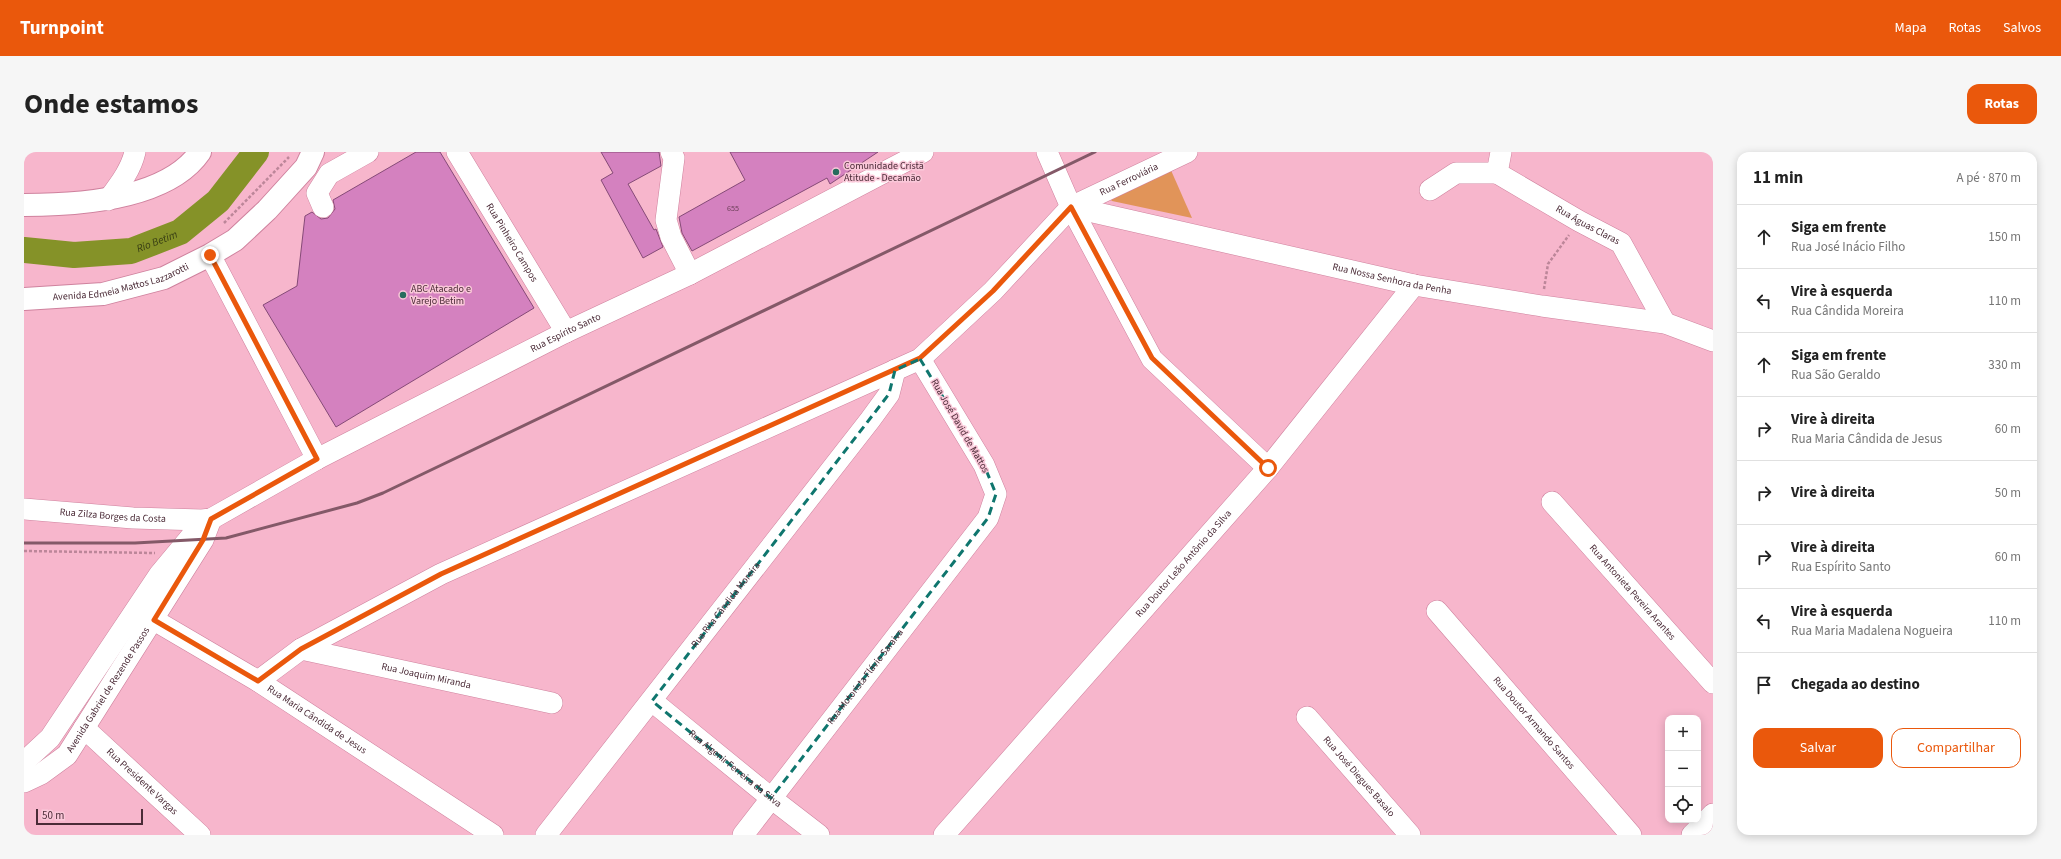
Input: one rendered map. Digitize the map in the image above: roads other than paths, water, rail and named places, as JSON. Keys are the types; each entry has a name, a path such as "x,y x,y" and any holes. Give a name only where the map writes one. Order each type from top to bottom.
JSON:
{"main road":[{"path":"24,205 53,205 108,200 161,183 193,162 200,152"},
{"name":"Avenida Edmeia Mattos Lazzarotti","path":"24,299 103,294 164,278 210,255 235,240 267,210 306,167 309,152"}],"street":[{"path":"108,200 124,179 133,161 135,152"},
{"path":"323,207 317,193 329,174 368,152"},
{"name":"Rua Pinheiro Campos","path":"457,152 566,332"},
{"path":"671,152 674,158 666,220 671,237 690,274"},
{"name":"Rua Espírito Santo","path":"206,520 317,459 566,332 690,274 893,159 923,152"},
{"path":"1047,152 1071,207 1152,358 1268,468"},
{"name":"Rua Ferroviária","path":"1071,207 1187,152"},
{"path":"1430,190 1456,173 1496,173 1501,152"},
{"name":"Rua Águas Claras","path":"1496,173 1578,221 1621,243 1665,323"},
{"path":"258,681 301,649 441,574 920,358 993,291 1071,207"},
{"name":"Rua Nossa Senhora da Penha","path":"1071,207 1414,285 1542,306 1665,323 1713,341"},
{"path":"210,255 317,459"},
{"name":"Rua Doutor Leão Antônio da Silva","path":"944,835 1268,468 1414,285"},
{"name":"Rua José David de Mattos","path":"920,358 984,465 996,494 988,518"},
{"name":"Rua Rita Cândida Moreira","path":"546,835 874,415 889,394 895,370"},
{"name":"Rua Antonieta Pereira Arantes","path":"1552,502 1713,683"},
{"name":"Rua Zilza Borges da Costa","path":"24,510 133,518 206,520"},
{"name":"Rua Motorista Flávio Saraiva","path":"743,835 988,518"},
{"name":"Avenida Gabriel de Rezende Passos","path":"24,782 41,774 67,755 84,728 145,616 159,575 206,520"},
{"name":"Avenida Gabriel de Rezende Passos","path":"24,762 50,738 203,540 206,520"},
{"name":"Rua Doutor Armando Santos","path":"1437,611 1631,835"},
{"name":"Rua Maria Cândida de Jesus","path":"145,616 258,681 493,835"},
{"name":"Rua Joaquim Miranda","path":"301,649 552,703"},
{"name":"Rua Algenir Ferreira da Silva","path":"652,701 819,835"},
{"name":"Rua José Diegues Basalo","path":"1307,718 1410,835"},
{"name":"Rua Presidente Vargas","path":"84,728 200,835"},
{"path":"1692,835 1713,814"}],"waterway":[{"name":"Rio Betim","path":"24,250 74,255 131,251 180,232 218,201 256,152"}],"railway":[{"path":"24,543 135,543 226,538 357,503 383,493 1095,152"}],"place":[{"name":"Comunidade Cristã Atitude - Decamão","path":"836,172"},
{"name":"ABC Atacado e Varejo Betim","path":"403,295"}]}
